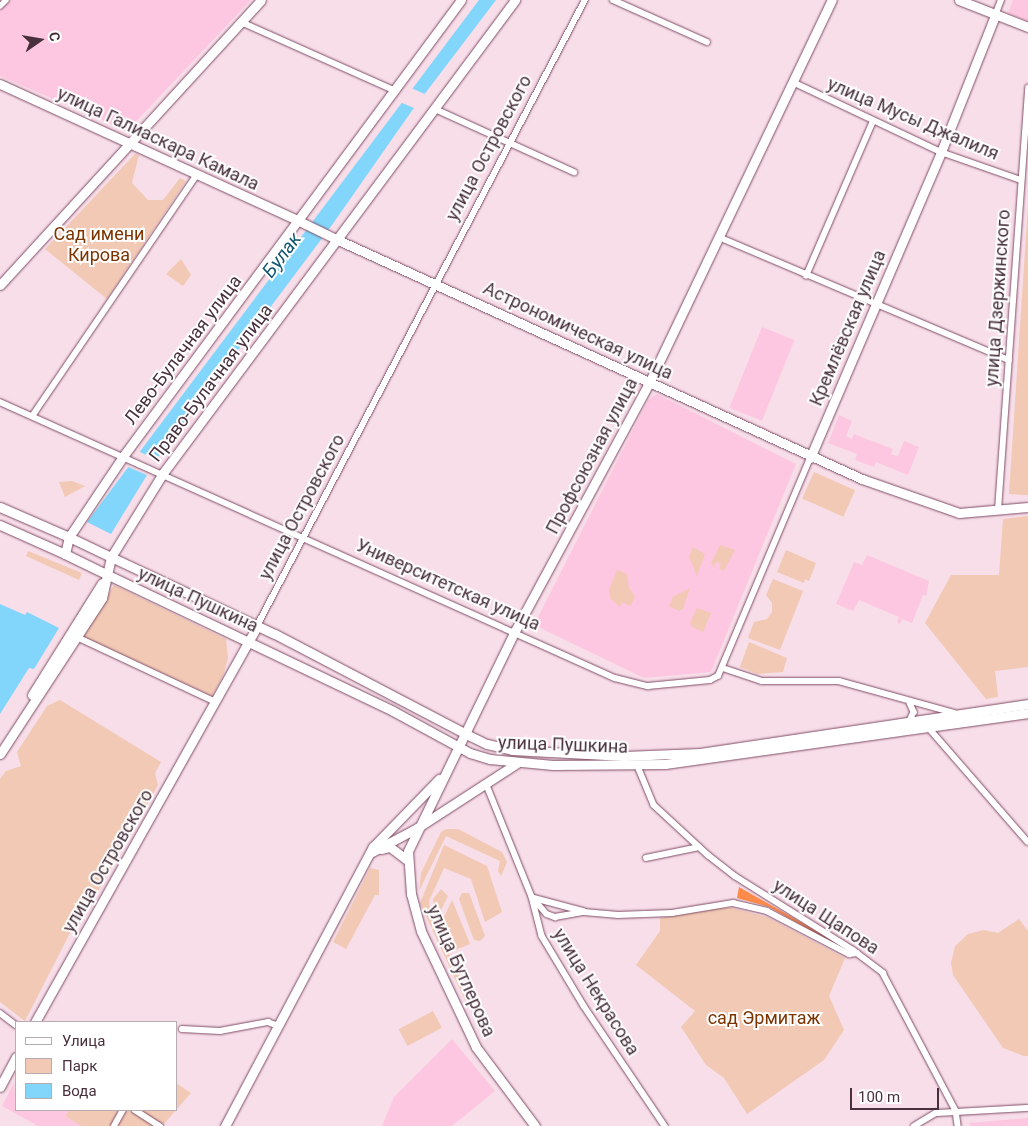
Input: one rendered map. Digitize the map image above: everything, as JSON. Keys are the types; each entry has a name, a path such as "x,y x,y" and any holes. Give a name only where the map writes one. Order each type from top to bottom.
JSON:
{"main road":[{"path":"1,281 130,144 260,0"},
{"name":"Лево-Булачная улица","path":"65,554 69,537 301,222 394,90 461,0"},
{"name":"Право-Булачная улица","path":"106,574 111,557 163,473 334,238 435,108 515,0"},
{"name":"Профсоюзная улица","path":"464,733 515,631 650,381 795,83 832,0"},
{"path":"959,0 1028,27"},
{"name":"Кремлёвская улица","path":"810,458 941,152 996,13"},
{"name":"улица Галиаскара Камала","path":"0,84 334,238"},
{"name":"Астрономическая улица","path":"334,238 650,381 810,458 944,510 998,510 1028,507"},
{"name":"улица Пушкина","path":"0,507 69,537 257,626 487,744 512,750 607,756 673,755 1028,704"},
{"name":"улица Пушкина","path":"0,525 65,554 393,711 456,747 480,757 517,762 637,764 694,762 1028,713"},
{"path":"0,754 102,598 106,574"},
{"path":"0,744 106,574"},
{"name":"улица Островского","path":"36,1021 257,626"},
{"path":"372,852 390,847 406,859 417,828 464,733"},
{"path":"372,852 417,828 517,762"},
{"path":"225,1126 276,1025 372,852 393,823 444,774"},
{"name":"улица Бутлерова","path":"406,859 421,931 471,1035 535,1126"},
{"path":"0,1087 15,1059"}],"street":[{"path":"0,6 6,0"},
{"name":"улица Островского","path":"257,626 305,540 585,0"},
{"path":"613,0 706,42"},
{"name":"Кремлёвская улица","path":"996,13 1001,0"},
{"path":"241,22 394,90"},
{"name":"улица Мусы Джалиля","path":"795,83 941,152 1021,180"},
{"name":"улица Дзержинского","path":"998,510 1028,88"},
{"path":"435,108 574,172"},
{"path":"806,276 873,121"},
{"path":"33,416 197,175"},
{"path":"719,237 806,276 1009,360"},
{"name":"Университетская улица","path":"0,402 163,473 305,540 515,631 615,678 648,686 710,680 718,676 723,668"},
{"name":"Кремлёвская улица","path":"723,668 810,458"},
{"path":"77,637 216,702"},
{"path":"723,668 762,681 838,681 910,703 957,714"},
{"path":"910,703 914,712 910,721"},
{"path":"928,727 1028,842"},
{"name":"улица Щапова","path":"637,764 654,805 698,847 735,876 858,953 882,973 956,1111 958,1126"},
{"name":"улица Некрасова","path":"486,783 532,897 542,936 584,1006 665,1126"},
{"path":"646,858 698,847"},
{"path":"532,897 551,916 584,912"},
{"path":"532,897 584,912 618,915 672,913 733,903 767,912 849,954 858,953"},
{"path":"0,1013 15,1024"},
{"path":"182,1029 220,1031 268,1022 276,1025"},
{"path":"914,1126 936,1113 1028,1108"},
{"path":"114,1126 122,1111"},
{"path":"137,1111 160,1126"}],"shaded area":[{"path":"12,0 251,0 127,131 0,76 0,10"},
{"path":"1013,0 1028,0 1028,21 1008,13"},
{"path":"762,327 794,340 762,421 729,408"},
{"path":"657,394 796,464 711,672 644,678 534,625 648,400"},
{"path":"839,415 852,421 846,436 852,439 854,434 893,449 891,454 898,456 904,441 919,447 908,475 876,462 874,467 855,460 857,454 828,443"},
{"path":"867,555 929,581 926,596 923,595 912,623 902,619 900,624 897,622 899,617 859,600 853,611 836,604 854,562 862,565"},
{"path":"739,887 843,946 842,948 769,907 737,898"},
{"path":"452,1039 495,1091 452,1126 382,1126 394,1097"},
{"path":"14,1082 15,1111 69,1111 65,1116 81,1126 38,1126 2,1106"},
{"path":"1028,1118 1028,1126 970,1126 969,1123"}],"green space":[{"name":"Сад имени Кирова","path":"135,154 139,155 132,183 148,200 163,200 180,178 186,181 107,299 45,249"},
{"path":"1028,205 1028,495 1025,495 1009,494"},
{"path":"181,259 191,275 183,286 166,274"},
{"path":"814,472 855,490 843,517 802,498"},
{"path":"72,481 85,486 65,497 59,482"},
{"path":"1028,516 1028,667 995,671 998,697 986,699 925,623 951,575 999,575 1003,519"},
{"path":"720,545 735,550 724,571 719,569 721,563 716,562 714,567 711,563"},
{"path":"693,547 705,554 697,576 689,557"},
{"path":"786,550 816,563 809,581 805,579 804,583 777,572"},
{"path":"28,551 82,573 79,580 26,556"},
{"path":"617,570 627,574 629,588 635,596 631,606 622,602 620,607 610,598 609,590"},
{"path":"773,579 803,591 780,650 748,638 754,622 767,619 772,612 772,603 766,595"},
{"path":"114,585 226,639 228,658 223,676 212,696 82,636"},
{"path":"690,588 683,609 679,611 669,606 673,597"},
{"path":"697,608 711,613 703,632 692,627 690,623"},
{"path":"749,642 787,658 783,672 757,674 740,667"},
{"path":"60,700 161,762 155,773 158,785 134,828 121,831 124,845 78,927 72,929 25,1021 0,1002 0,779 6,771 21,766 17,752 47,706"},
{"path":"446,829 458,829 502,852 507,862 501,876 498,871 500,861 446,836 419,891 421,873 441,832"},
{"path":"444,845 487,866 502,912 485,922 471,879 444,868 429,901 430,910 469,999 465,1000 420,903"},
{"path":"370,868 379,870 379,895 375,895 346,949 333,942"},
{"path":"441,889 448,896 439,914 435,915 433,899"},
{"path":"462,893 469,893 485,936 480,941 474,940 459,899"},
{"path":"452,900 470,944 455,950 442,921"},
{"name":"сад Эрмитаж","path":"717,908 732,908 767,917 845,958 829,996 844,1030 824,1060 747,1114 724,1078 706,1065 681,1027 695,1011 636,965 660,931 660,918"},
{"path":"1019,919 1028,931 1028,1056 1003,1048 953,975 951,963 955,946 968,934 984,930 998,933"},
{"path":"433,1011 442,1028 407,1046 399,1029"},
{"path":"178,1084 191,1093 178,1108"},
{"path":"69,1111 175,1111 162,1126 81,1126 65,1116"}],"water":[{"name":"Булак","path":"479,0 496,0 411,112 332,225 158,457 111,534 87,522"},
{"path":"0,604 25,615 27,612 59,628 34,669 29,668 0,714"}],"pier":[{"path":"411,88 427,95 416,109 400,102"},
{"path":"138,451 159,461 149,476 126,466"}]}
